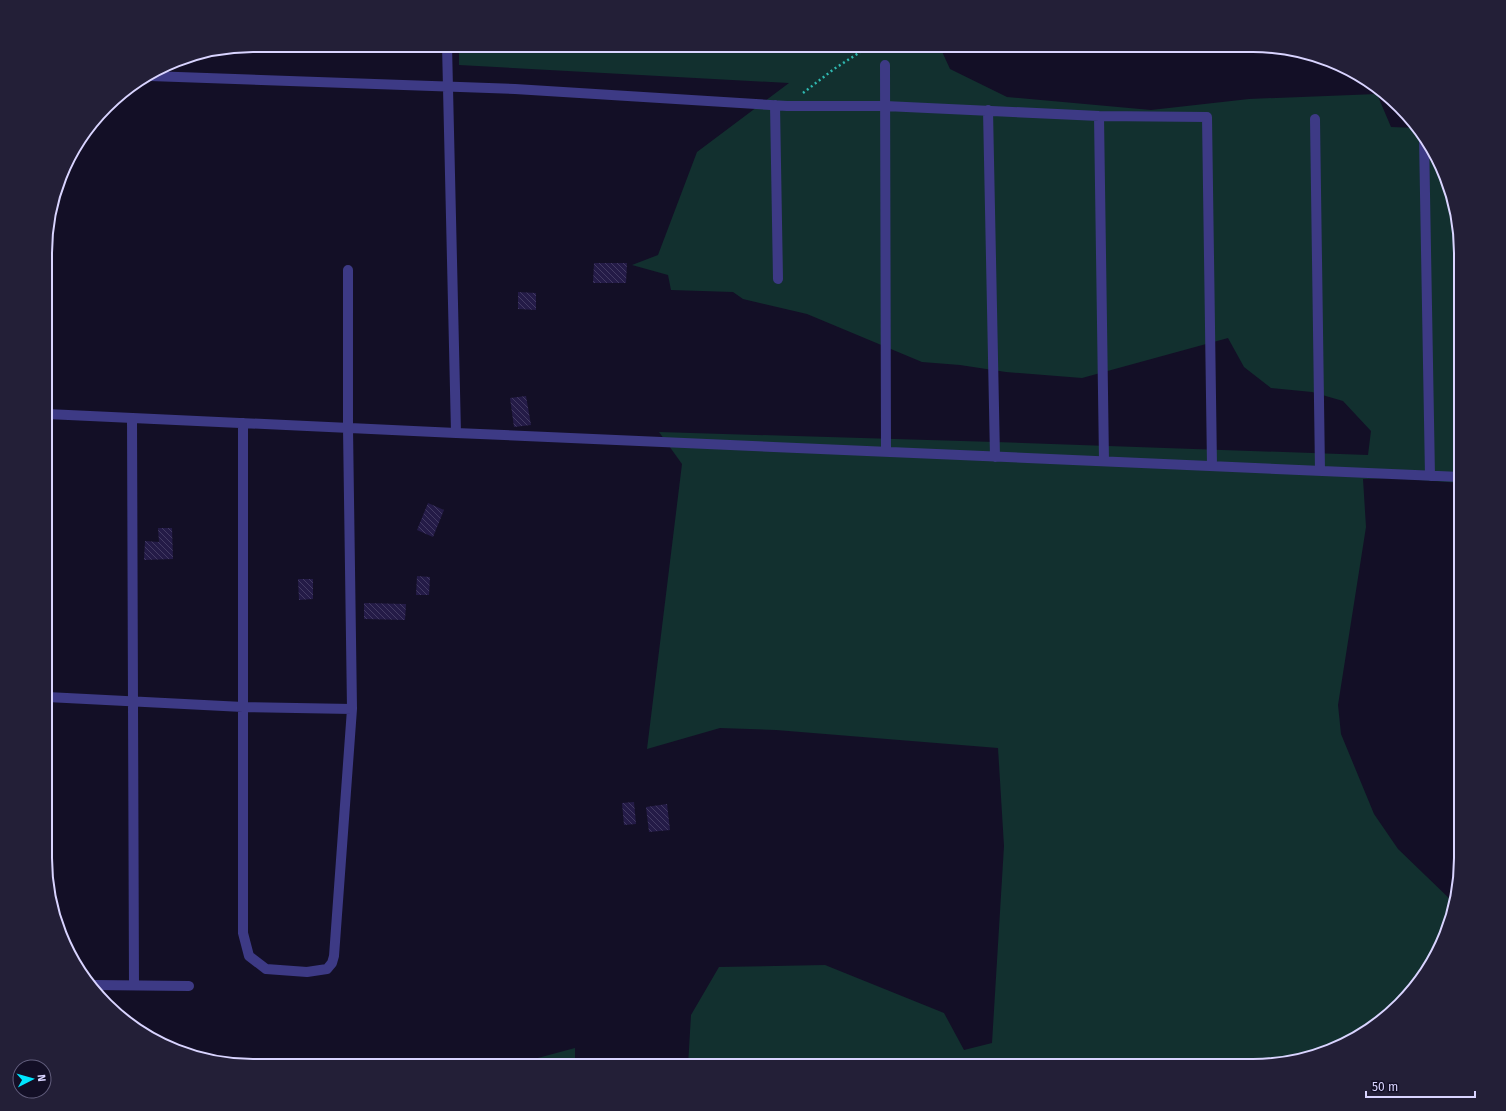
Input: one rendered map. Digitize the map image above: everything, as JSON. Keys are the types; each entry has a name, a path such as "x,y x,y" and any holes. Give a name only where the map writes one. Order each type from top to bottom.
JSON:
{"street":[{"path":"447,52 456,433"},
{"path":"885,65 886,452"},
{"path":"158,76 515,88 787,106 885,106 1099,116 1207,117 1212,466"},
{"path":"775,105 778,279"},
{"path":"988,110 995,457"},
{"path":"1099,116 1104,462"},
{"path":"1315,119 1320,471"},
{"path":"1424,149 1430,476"},
{"path":"243,423 243,933 248,956 266,969 307,972 327,968 332,963 334,956 352,709 348,428 348,270"},
{"path":"52,414 1454,477"},
{"path":"132,418 134,985"},
{"path":"52,697 243,707 352,709"},
{"path":"98,985 189,986"}],"path":[{"path":"787,106 834,69 860,52"}],"green space":[{"path":"459,52 942,52 950,69 1007,97 1151,110 1249,99 1375,94 1378,96 1391,127 1409,128 1427,153 1439,176 1447,201 1454,240 1454,483 1390,478 1363,479 1366,527 1338,705 1341,734 1374,814 1398,849 1450,899 1439,935 1433,947 1420,969 1395,1000 1364,1025 1330,1044 1305,1052 1266,1059 688,1059 691,1015 719,967 825,965 944,1013 964,1050 992,1043 1004,846 998,748 776,730 720,728 647,749 682,464 659,432 1368,455 1371,431 1343,401 1312,392 1271,388 1244,367 1228,338 1082,378 1006,372 960,365 922,362 807,314 743,299 733,292 671,290 668,275 632,265 658,255 697,152 789,83 459,65"},
{"path":"575,1048 575,1059 534,1059"}],"building":[{"path":"594,263 627,263 626,283 593,283"},
{"path":"518,292 536,293 536,310 518,309"},
{"path":"526,396 531,425 514,427 510,398"},
{"path":"428,503 444,510 433,537 417,530"},
{"path":"158,528 172,528 173,559 144,560 145,541 159,542"},
{"path":"417,576 430,577 429,595 416,595"},
{"path":"298,579 313,579 313,599 299,600"},
{"path":"364,603 406,604 405,620 364,619"},
{"path":"634,802 636,824 624,825 622,803"},
{"path":"667,804 670,830 649,832 646,807"}]}
